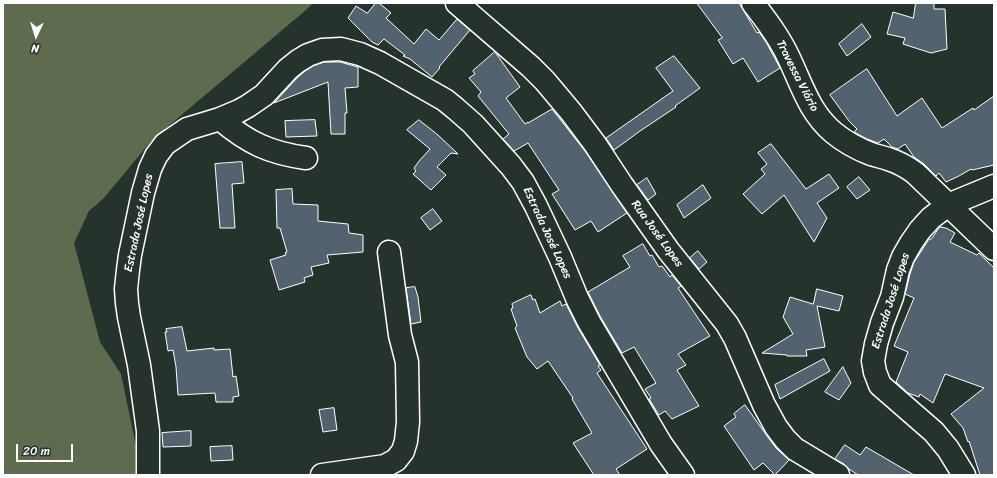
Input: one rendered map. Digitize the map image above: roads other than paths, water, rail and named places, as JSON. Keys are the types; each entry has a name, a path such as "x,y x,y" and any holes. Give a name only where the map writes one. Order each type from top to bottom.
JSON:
{"street":[{"name":"Rua José Lopes","path":"457,3 532,67 572,112 668,250 727,324 738,344 764,406 776,427 795,449 838,475"},
{"name":"Travessa Viário","path":"753,3 779,38 810,105 822,121 845,141 858,149 905,166 915,173 994,249"},
{"name":"Estrada José Lopes","path":"148,475 148,431 139,365 128,317 126,289 135,232 143,193 150,169 156,156 165,144 187,129 220,119 239,111 264,95 288,69 308,55 322,50 341,49 360,54 380,63 445,100 473,124 511,166 523,182 536,206 560,257 576,298 589,322 661,444 683,475"},
{"path":"220,119 232,130 261,147 306,158"},
{"name":"Estrada José Lopes","path":"964,475 948,449 934,432 880,385 873,361 876,344 892,297 898,270 911,243 931,218 948,205 994,186"},
{"path":"322,475 385,466 396,460 406,441 408,408 407,362 400,335 388,252"}]}
